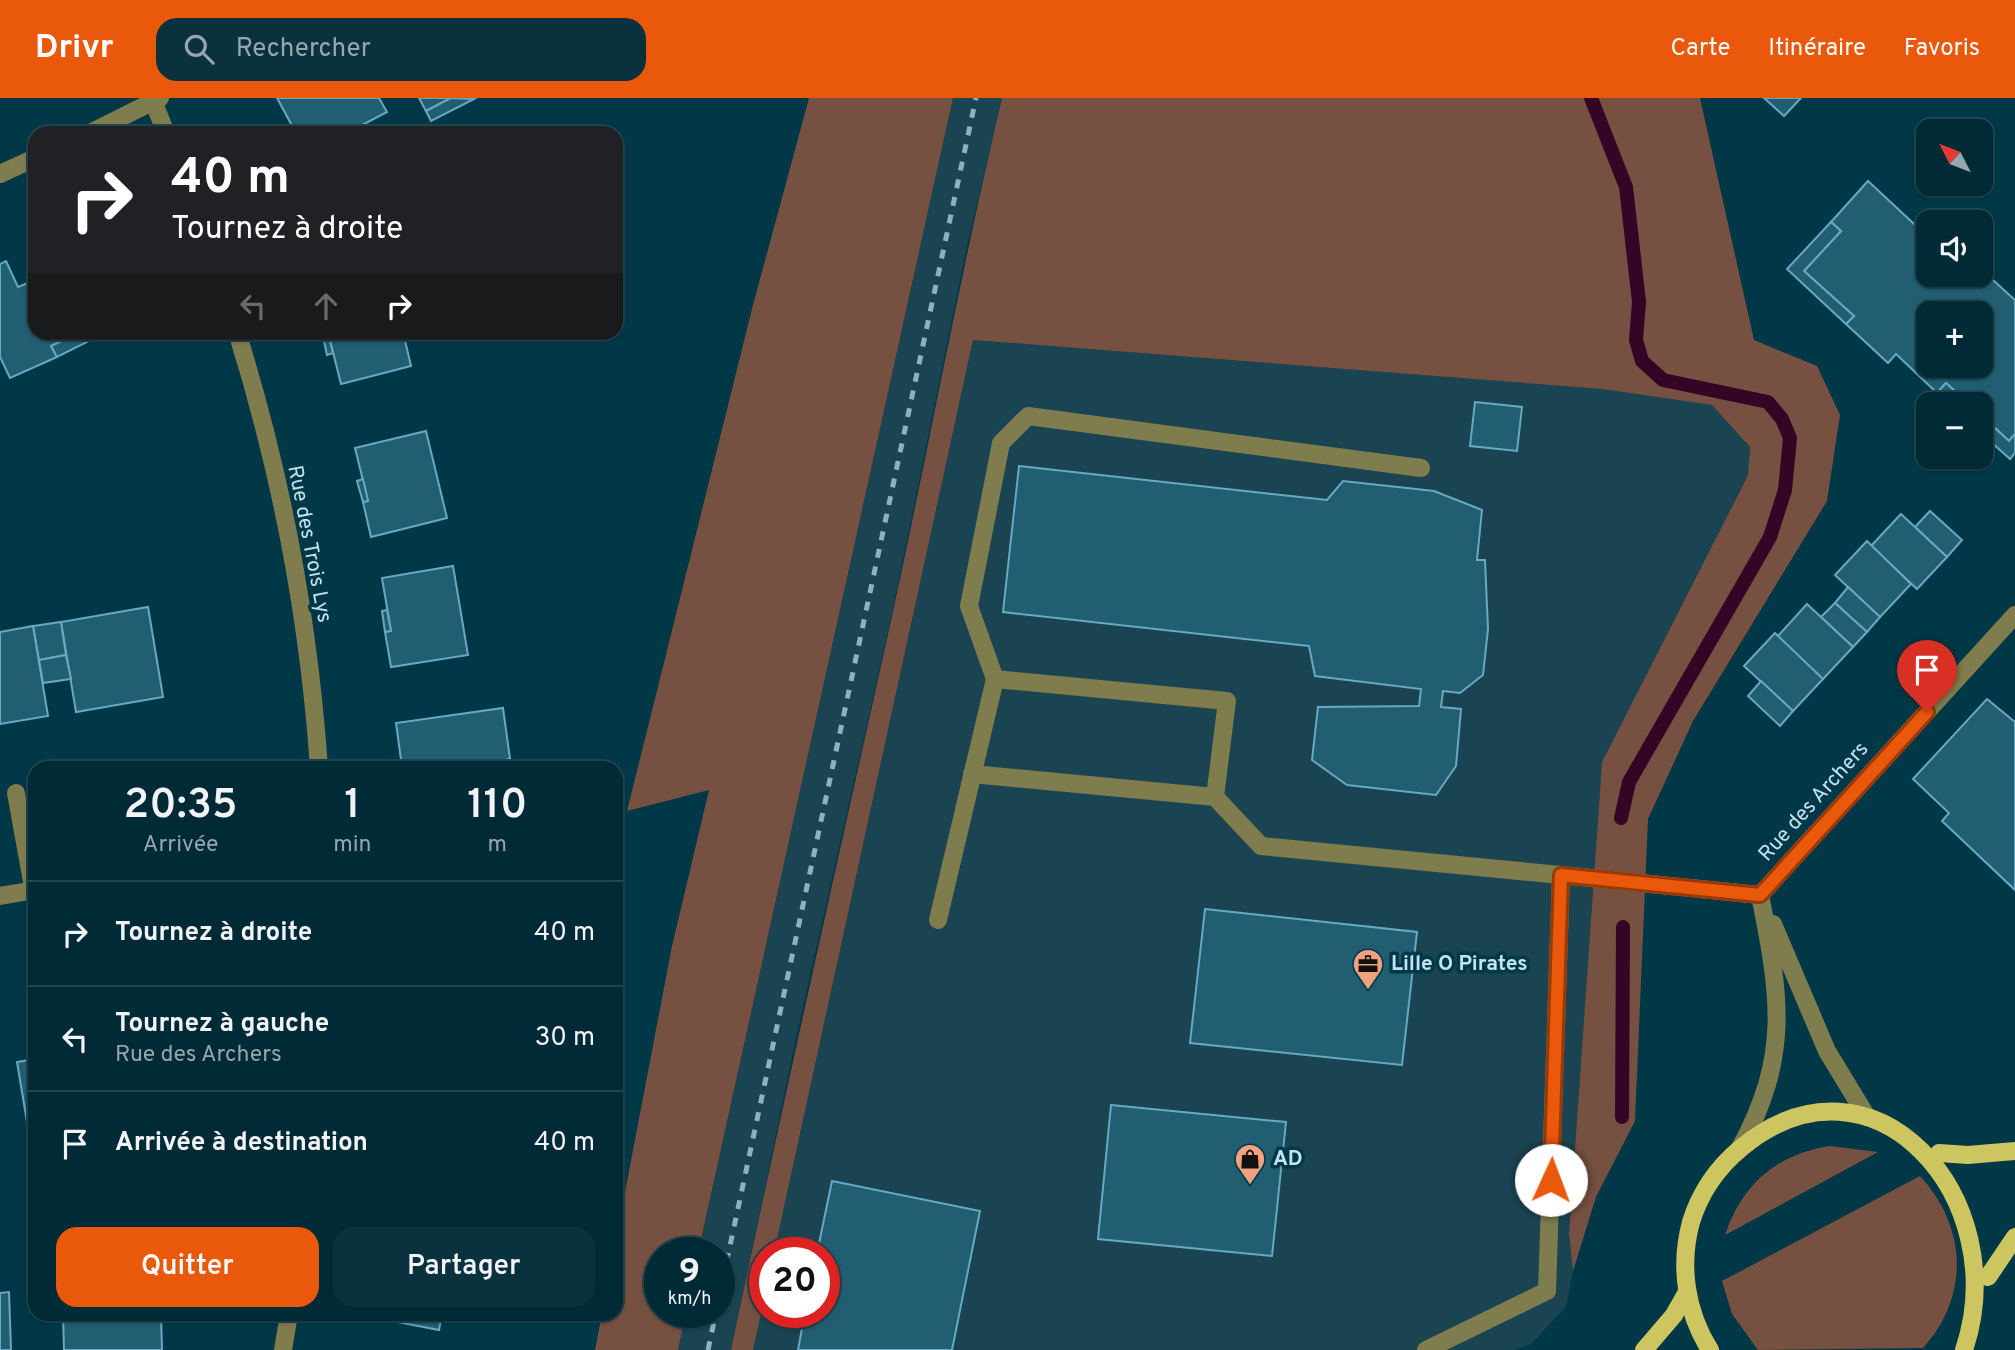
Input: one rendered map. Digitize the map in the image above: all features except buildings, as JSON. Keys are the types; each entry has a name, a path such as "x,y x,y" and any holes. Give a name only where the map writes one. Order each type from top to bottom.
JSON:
{"main road":[{"path":"1710,1350 1695,1321 1687,1292 1685,1260 1694,1214 1707,1186 1739,1150 1763,1133 1791,1121 1837,1114 1867,1117 1905,1130 1939,1153 1959,1175 1975,1202"},
{"path":"1939,1153 1968,1155 2015,1151"},
{"path":"1964,1350 1978,1323 1988,1277 1989,1262 1983,1224"},
{"path":"1988,1277 2015,1237"},
{"path":"1644,1350 1675,1315 1687,1292"}],"street":[{"path":"105,126 157,101 164,126"},
{"path":"0,174 28,161"},
{"name":"Rue des Trois Lys","path":"239,340 283,508 301,616 317,761"},
{"path":"938,920 995,679 969,606 1001,443 1028,416 1421,468"},
{"name":"Rue des Archers","path":"1760,895 2015,615"},
{"path":"995,679 1227,701 1215,797"},
{"path":"972,774 1215,797 1261,846 1760,895"},
{"path":"16,793 28,856"},
{"path":"1426,1350 1547,1291 1561,875"},
{"path":"0,896 28,893"},
{"name":"Rue des Archers","path":"1760,895 1827,1051 1867,1117"},
{"name":"Rue des Archers","path":"1739,1150 1768,1090 1778,1024 1774,973 1760,895"},
{"path":"283,1350 288,1321"}],"shaded area":[{"path":"809,98 953,98 702,1237 644,1237 644,1328 683,1328 678,1350 595,1350 601,1321 623,1321 623,1202 672,946 709,790 627,811 753,305"},
{"path":"953,98 1002,98 968,241 891,618 797,1033 755,1237 749,1237 749,1264 731,1350 678,1350 683,1328 735,1328 735,1237 702,1237"},
{"path":"1002,98 1700,98 1754,340 1817,366 1840,415 1827,501 1693,721 1648,819 1635,1121 1596,1197 1573,1271 1569,1234 1602,762 1748,475 1750,447 1712,405 1602,389 973,340 777,1237 755,1237 891,621"},
{"path":"973,340 1602,389 1712,405 1750,447 1748,474 1602,762 1569,1234 1573,1271 1566,1307 1531,1344 1514,1350 753,1350 758,1328 840,1328 840,1237 777,1237"},
{"path":"1830,1146 1878,1152 1725,1235 1741,1201 1764,1174 1794,1156"},
{"path":"1920,1176 1936,1196 1947,1217 1957,1262 1949,1306 1938,1328 1923,1348 1758,1350 1732,1314 1722,1281"},
{"path":"749,1266 749,1328 758,1328 753,1350 731,1350"}],"waterway":[{"path":"1591,98 1626,187 1639,302 1636,340 1642,361 1663,380 1768,402 1782,419 1790,438 1785,490 1770,537 1629,782 1621,818"},
{"path":"1622,1117 1623,927"}],"railway":[{"path":"732,1237 976,98"},
{"path":"708,1350 713,1328"}],"place":[{"name":"Lille O Pirates","path":"1368,991"},
{"name":"AD","path":"1250,1186"}],"route":[{"path":"1551,1180 1561,875 1760,895 1927,712"}]}
